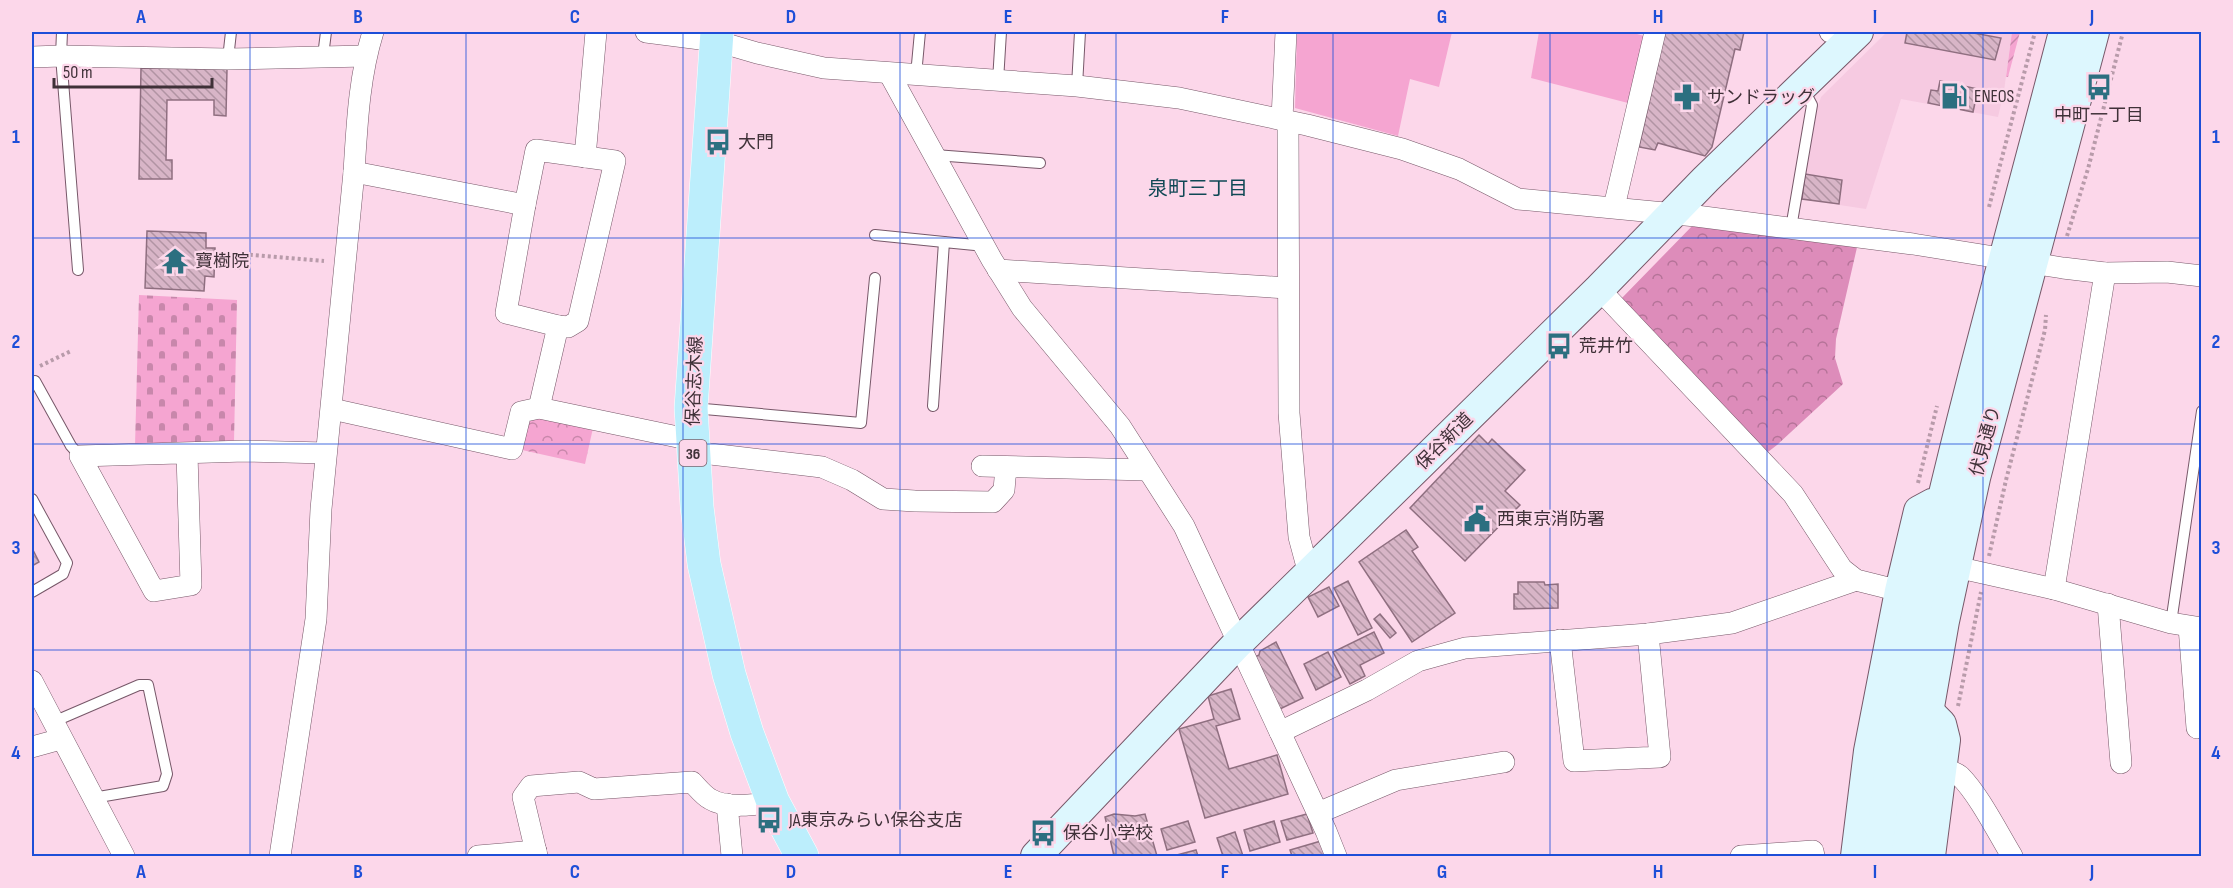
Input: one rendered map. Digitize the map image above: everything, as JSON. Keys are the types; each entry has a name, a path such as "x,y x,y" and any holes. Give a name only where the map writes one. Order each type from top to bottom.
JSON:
{"main road":[{"name":"伏見通り","path":"1879,856 1890,770 1923,582 1966,400 2030,263 2064,32"},
{"name":"伏見通り","path":"1906,856 1928,711 1975,478 2030,263 2094,32"},
{"name":"保谷新道","path":"1036,856 1238,643 1802,86 1841,34"},
{"name":"保谷志木線","path":"732,38 692,433 705,564 715,620 729,674 747,733 773,802 802,856"},
{"path":"1856,856 1869,751 1900,591 1919,511 1932,504 1942,503"},
{"path":"1928,711 1941,724 1945,733 1930,856"}],"street":[{"path":"280,856 316,619 321,509 346,263 358,116 366,56 373,32"},
{"path":"585,157 596,32"},
{"path":"646,32 732,38 824,68 1077,86 1179,98 1285,120 1402,149 1459,170 1518,199 1672,213 1791,228 2105,273 2167,272 2202,276"},
{"path":"1286,32 1289,413 1299,537 1309,574"},
{"path":"1614,207 1655,32"},
{"path":"32,57 228,59 366,56"},
{"path":"889,73 998,270 1022,308 1120,426 1184,526 1336,856"},
{"path":"536,150 615,161 578,321 568,327 506,313 525,205 536,150"},
{"path":"354,172 525,205"},
{"path":"998,270 1288,288"},
{"path":"2054,589 2105,273"},
{"path":"1599,289 1793,494 1842,569 1856,580 1900,591"},
{"path":"539,408 558,326"},
{"path":"332,409 512,449 521,412 539,408 692,433 822,467 852,480 883,499 993,502 1005,489 1006,467"},
{"path":"187,454 191,585 154,591 80,456 245,451 326,453"},
{"path":"982,466 1147,470"},
{"path":"1956,567 2054,589 2187,626 2197,728"},
{"path":"1280,732 1367,690 1418,661 1465,648 1648,634 1732,623 1856,580"},
{"path":"2108,604 2121,764"},
{"path":"1560,640 1574,761 1660,757 1648,634"},
{"path":"32,681 124,856"},
{"path":"32,747 57,730"},
{"path":"1318,813 1396,780 1504,762"},
{"path":"1942,768 1958,774 1962,779 1983,808 2012,856"},
{"path":"478,856 537,854 523,796 531,786 579,782 594,789 692,782 710,800 753,806 773,802"},
{"path":"727,804 732,856"},
{"path":"1741,856 1813,851 1814,856"}],"lane":[{"path":"62,32 61,56 78,270"},
{"path":"228,59 231,32"},
{"path":"323,56 326,32"},
{"path":"916,75 920,32"},
{"path":"998,81 1001,32"},
{"path":"1077,86 1080,32"},
{"path":"1791,228 1812,105 1802,86"},
{"path":"935,155 1040,164"},
{"path":"875,235 986,246"},
{"path":"933,406 944,242"},
{"path":"692,433 861,423 875,278"},
{"path":"33,376 71,446 80,456"},
{"path":"2187,626 2202,411"},
{"path":"32,499 67,563 63,574 32,592"},
{"path":"57,730 139,685 148,685 167,774 163,786 93,798"}],"path":[{"path":"2030,263 2071,228 2123,32"},
{"path":"221,266 239,268 240,254 346,263"},
{"path":"1958,710 1984,573 2045,330 2047,306"},
{"path":"33,376 71,351"}],"shaded area":[{"path":"1887,32 2012,32 1998,117 1901,99 1866,209 1800,199 1814,119 1821,97"}],"green space":[{"path":"1297,32 1452,32 1439,87 1410,79 1398,136 1295,108"},
{"path":"1539,32 1630,32 1644,36 1628,103 1531,78"},
{"path":"2012,32 2020,32 2008,77 2006,77"},
{"path":"1697,221 1858,243 1836,339 1835,358 1843,384 1764,455 1619,301"},
{"path":"139,295 237,300 234,442 135,446"},
{"path":"538,416 593,428 585,464 522,450 528,421"}],"building":[{"name":"サンドラッグ","path":"1665,32 1744,32 1740,50 1735,49 1712,147 1705,156 1658,143 1655,150 1639,147"},
{"path":"1907,32 1968,32 2001,38 1995,60 1905,43"},
{"path":"141,68 227,69 226,116 214,115 214,100 167,100 166,160 172,160 172,179 139,179"},
{"path":"1940,81 1978,89 1973,112 1928,103 1931,90 1938,91"},
{"path":"1805,174 1842,180 1839,204 1802,199"},
{"path":"147,231 206,233 206,248 215,248 214,277 205,276 204,291 145,288"},
{"path":"1479,435 1488,444 1492,439 1525,470 1505,491 1520,505 1465,561 1410,508"},
{"path":"1406,530 1418,547 1412,551 1455,613 1412,642 1359,562"},
{"path":"32,548 39,562 32,566"},
{"path":"1348,581 1372,628 1358,635 1334,588"},
{"path":"1518,582 1558,584 1558,608 1514,609 1514,594 1518,594"},
{"path":"1329,587 1339,606 1318,617 1308,597"},
{"path":"1380,614 1396,633 1390,638 1374,619"},
{"path":"1374,632 1384,653 1360,665 1365,676 1350,684 1333,652"},
{"path":"1276,642 1303,698 1280,709 1255,657 1260,651"},
{"path":"1328,652 1341,677 1316,690 1304,664"},
{"path":"1231,689 1240,719 1216,726 1229,769 1277,755 1288,794 1205,818 1179,729 1214,719 1208,696"},
{"path":"1114,814 1135,816 1145,814 1157,856 1114,856 1105,817"},
{"path":"1307,814 1313,833 1287,840 1281,821"},
{"path":"1188,821 1195,842 1167,850 1161,829"},
{"path":"1274,821 1280,842 1250,851 1244,830"},
{"path":"1235,832 1243,856 1223,856 1217,838"},
{"path":"1321,841 1326,856 1292,856 1290,850"},
{"path":"1196,850 1198,856 1173,856"}],"place":[{"name":"中町一丁目","path":"2099,87"},
{"name":"ENEOS","path":"1954,96"},
{"name":"サンドラッグ","path":"1687,97"},
{"name":"大門","path":"718,142"},
{"name":"寶樹院","path":"175,261"},
{"name":"荒井竹","path":"1559,346"},
{"name":"西東京消防署","path":"1477,519"},
{"name":"JA東京みらい保谷支店","path":"769,820"},
{"name":"保谷小学校","path":"1043,833"}],"district":[{"name":"泉町三丁目","path":"1198,188"}]}
